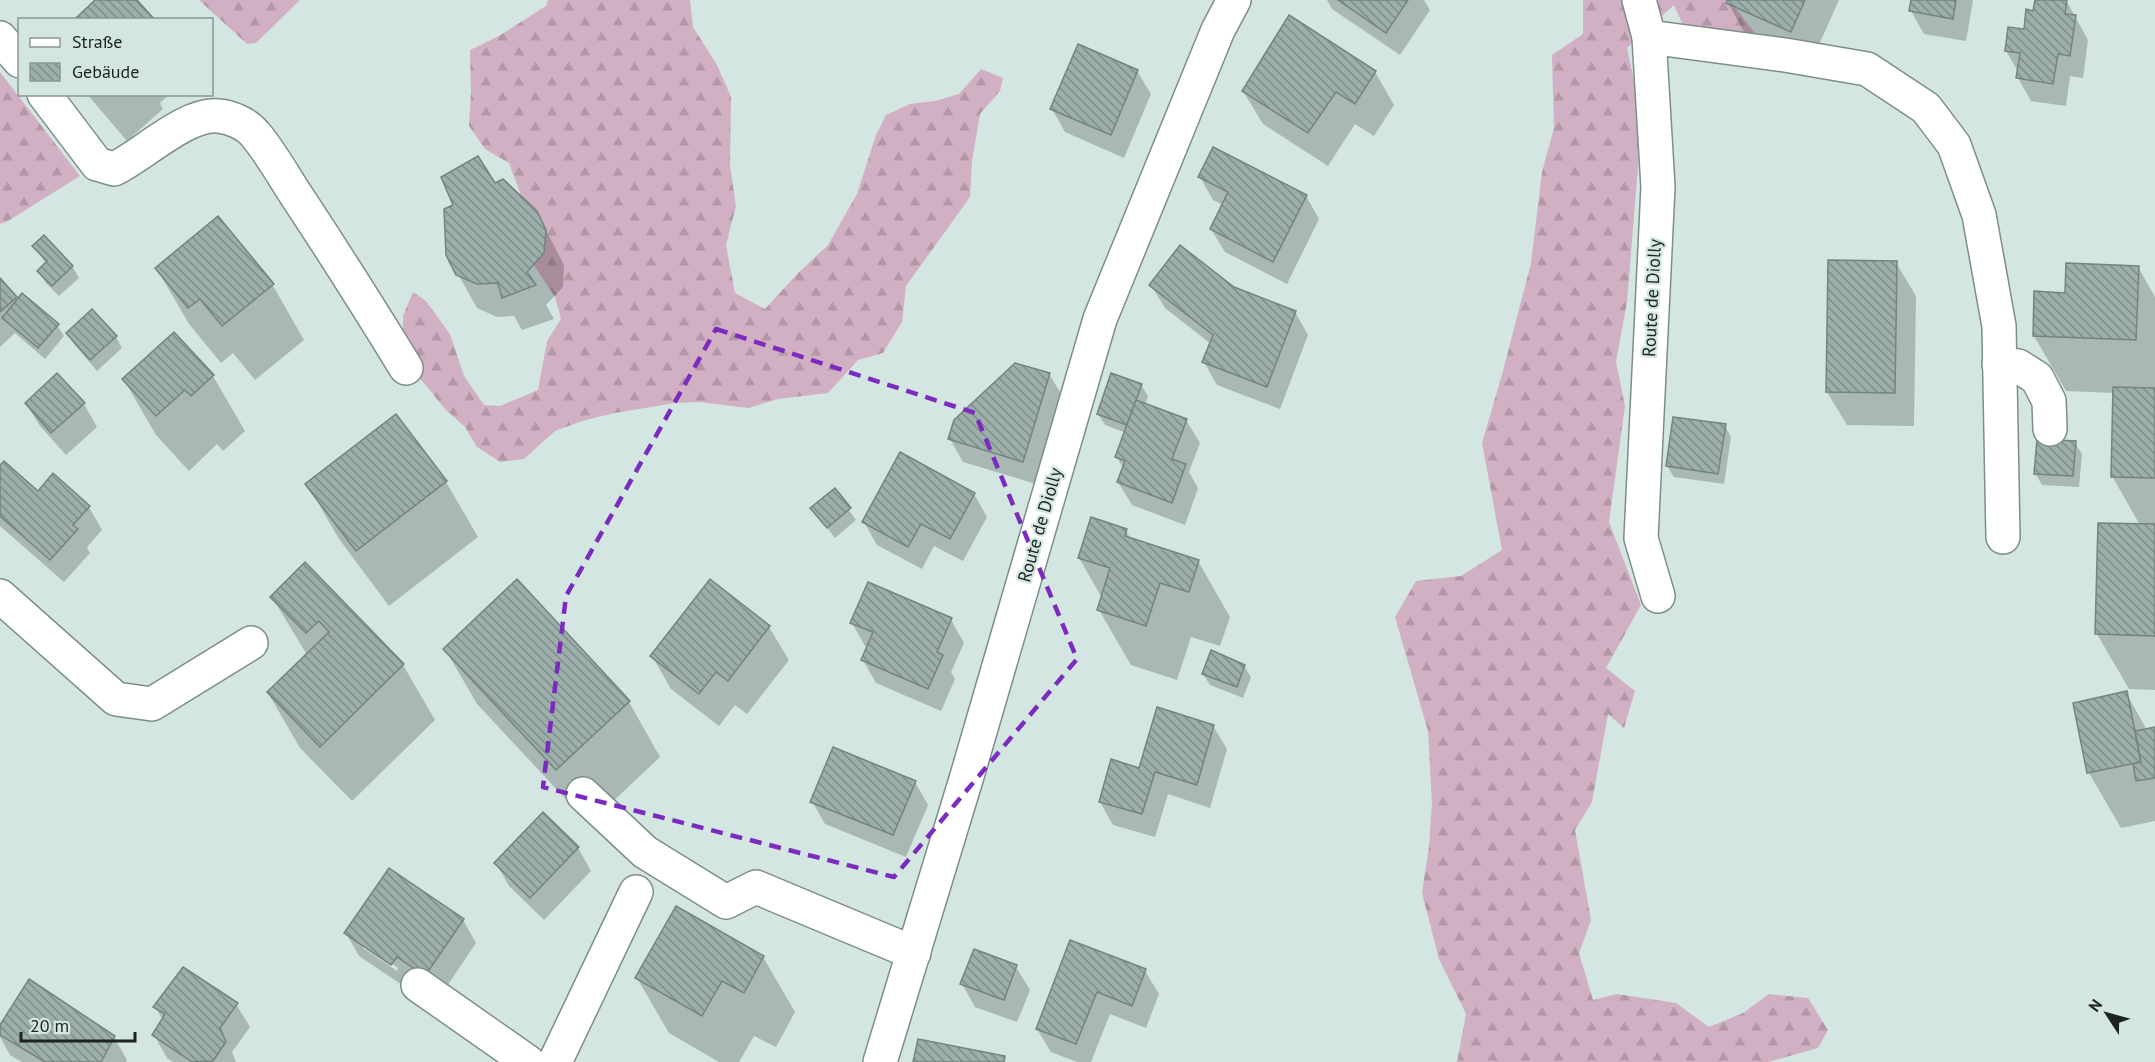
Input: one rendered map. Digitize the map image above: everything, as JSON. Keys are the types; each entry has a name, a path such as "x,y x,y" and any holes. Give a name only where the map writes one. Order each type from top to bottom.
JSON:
{"street":[{"name":"Route de Diolly","path":"880,1062 1100,319 1218,30 1234,0"},
{"name":"Route de Diolly","path":"1639,0 1649,36 1658,187 1641,538 1658,596"},
{"path":"1649,36 1867,69 1926,108 1954,145 1979,215 1999,326 2003,537"},
{"path":"0,38 18,59"},
{"path":"46,96 97,164 114,169 127,163 163,137 200,119 217,115 235,120 254,132 406,368"},
{"path":"1999,364 2018,366 2037,378 2049,401 2050,429"},
{"path":"0,596 116,699 152,704 250,643"},
{"path":"583,794 645,852 726,902 756,887 914,953"},
{"path":"555,1062 636,892"},
{"path":"418,985 528,1062"}],"highlighted area":[{"path":"716,329 975,413 1077,659 894,877 543,787 566,596"}],"green space":[{"path":"199,0 300,0 256,43 247,44"},
{"path":"548,0 690,0 693,27 717,65 731,97 730,166 736,206 726,245 735,293 765,309 828,245 857,194 876,135 886,115 910,104 935,101 959,94 981,69 1003,78 1000,91 980,114 972,161 970,197 906,286 902,322 883,353 858,360 828,393 778,399 748,408 699,402 675,403 615,413 582,421 555,431 524,459 500,462 477,447 465,427 444,408 416,373 403,345 403,316 413,292 426,301 450,334 464,376 484,405 500,406 538,390 547,341 561,319 555,297 533,264 522,198 509,163 485,149 469,126 470,50 499,36 546,6"},
{"path":"1583,0 1729,0 1758,37 1696,55 1674,5 1627,48 1640,108 1639,154 1627,302 1616,362 1625,406 1609,522 1641,605 1606,668 1635,691 1624,728 1608,714 1592,802 1575,830 1591,920 1579,953 1593,1000 1617,994 1676,1003 1709,1027 1743,1013 1769,994 1808,998 1828,1030 1818,1048 1768,1062 1457,1062 1466,1014 1439,959 1422,893 1432,803 1428,731 1395,617 1416,581 1461,576 1502,550 1482,443 1531,263 1542,172 1554,128 1552,55 1583,34"},
{"path":"0,72 80,176 0,224"}],"building":[{"path":"95,0 137,0 153,18 76,18"},
{"path":"1338,0 1408,0 1386,33"},
{"path":"1727,0 1805,0 1791,32 1726,3"},
{"path":"1911,0 1956,0 1953,19 1909,11"},
{"path":"2035,0 2067,0 2065,14 2076,15 2070,56 2058,54 2053,84 2016,78 2020,53 2005,51 2008,27 2024,29 2026,9 2033,11"},
{"path":"1289,15 1376,71 1355,104 1336,92 1308,133 1242,91"},
{"path":"1078,44 1138,70 1111,135 1050,109"},
{"path":"1213,147 1307,195 1273,262 1210,229 1228,192 1198,177"},
{"path":"478,156 495,183 503,179 537,211 546,230 544,253 527,272 536,285 502,298 498,283 477,284 456,275 446,255 444,209 453,205 441,177"},
{"path":"218,216 274,284 222,326 200,299 188,308 155,268"},
{"path":"44,235 73,266 52,286 37,271 47,261 32,246"},
{"path":"1180,245 1234,287 1296,311 1267,387 1202,362 1213,335 1149,285"},
{"path":"1828,260 1897,261 1895,393 1826,392"},
{"path":"2066,263 2139,266 2136,340 2033,336 2034,291 2065,293"},
{"path":"0,278 17,297 0,312"},
{"path":"22,293 59,324 38,348 2,318"},
{"path":"92,309 117,336 90,360 66,333"},
{"path":"174,332 214,375 191,396 185,390 156,416 122,379"},
{"path":"1015,363 1050,373 1023,462 948,439 954,420"},
{"path":"57,373 85,403 51,433 25,403"},
{"path":"1111,373 1142,384 1127,425 1097,414"},
{"path":"2113,387 2155,388 2155,478 2111,477"},
{"path":"1136,400 1187,419 1172,459 1186,464 1172,503 1117,482 1125,461 1115,457"},
{"path":"396,414 447,481 356,551 305,484"},
{"path":"1673,417 1726,424 1718,474 1666,466"},
{"path":"2037,439 2076,441 2073,476 2034,474"},
{"path":"900,452 975,493 950,539 921,524 908,547 862,522"},
{"path":"4,461 38,491 53,473 90,506 73,525 78,529 50,560 0,516 0,465"},
{"path":"835,488 851,508 827,528 810,508"},
{"path":"1091,517 1127,529 1125,536 1199,560 1189,592 1160,583 1146,626 1097,610 1110,568 1078,558"},
{"path":"2098,523 2155,524 2155,636 2095,634"},
{"path":"305,562 404,664 320,747 267,692 329,632 319,621 306,633 270,597"},
{"path":"517,579 630,701 556,770 443,649"},
{"path":"710,579 770,626 728,681 716,672 699,694 650,656"},
{"path":"868,582 952,618 937,652 943,655 928,689 861,660 873,632 850,623"},
{"path":"1211,650 1245,665 1237,687 1202,674"},
{"path":"2127,691 2141,762 2087,773 2073,703"},
{"path":"1157,707 1214,725 1197,785 1155,772 1142,814 1099,802 1111,759 1139,768"},
{"path":"2155,727 2155,778 2136,781 2133,764 2141,762 2135,731"},
{"path":"833,747 916,781 893,835 810,802"},
{"path":"543,812 579,847 530,898 494,863"},
{"path":"389,868 464,919 425,976 397,957 391,965 344,933"},
{"path":"676,906 764,956 744,993 722,981 702,1016 635,978"},
{"path":"1070,940 1146,969 1132,1006 1097,992 1076,1044 1036,1029"},
{"path":"974,949 1017,965 1004,1000 960,984"},
{"path":"183,967 238,1003 220,1028 226,1042 213,1061 192,1062 152,1035 165,1014 153,1007"},
{"path":"29,979 115,1036 101,1062 45,1062 0,1035 0,1025"},
{"path":"918,1039 1005,1056 1004,1062 913,1062"}]}
